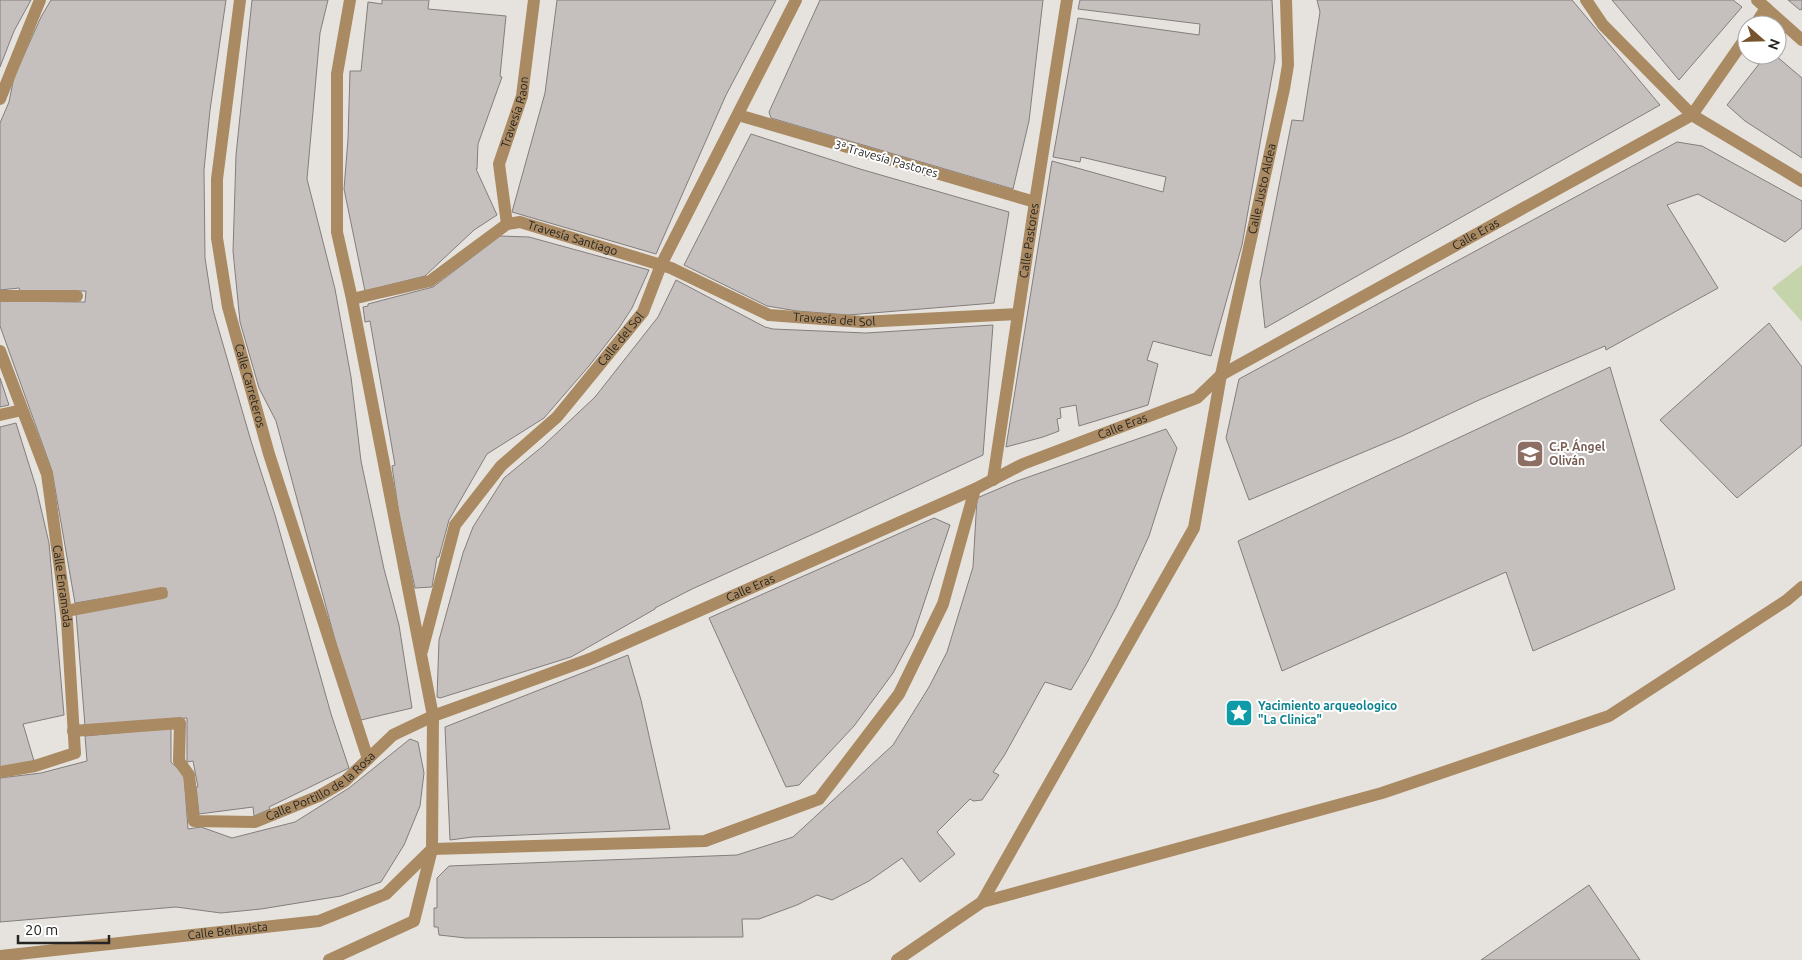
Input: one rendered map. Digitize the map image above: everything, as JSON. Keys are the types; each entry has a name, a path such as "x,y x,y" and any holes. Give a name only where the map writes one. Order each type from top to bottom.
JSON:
{"street":[{"path":"0,99 40,0"},
{"name":"Calle Carreteros","path":"240,0 217,179 217,238 228,307 269,454 368,759"},
{"path":"329,960 414,921 432,849 432,716 352,299 337,232 336,74 350,0"},
{"name":"Travesía Raon","path":"507,224 499,164 522,96 534,0"},
{"name":"Calle del Sol","path":"421,653 456,525 501,466 557,417 643,312 662,265 796,0"},
{"name":"Calle Pastores","path":"993,480 1067,0"},
{"name":"Calle Justo Aldea","path":"982,902 1194,528 1221,375 1284,89 1288,65 1286,0"},
{"path":"1586,0 1604,25 1692,115 1802,181"},
{"path":"1762,4 1802,40"},
{"name":"Calle Eras","path":"432,716 590,659 975,489 1024,464 1197,398 1221,375 1692,115 1737,50"},
{"name":"3ª Travesía Pastores","path":"738,116 1035,202"},
{"name":"Travesía Santiago","path":"507,224 520,222 662,265"},
{"path":"352,299 430,281 507,224"},
{"name":"Travesía del Sol","path":"662,265 769,315 862,322 1018,314"},
{"path":"0,296 77,296"},
{"name":"Calle Enramada","path":"0,351 46,474 66,610 75,753 35,766 0,772"},
{"path":"0,415 22,410"},
{"path":"432,849 704,841 819,799 899,694 943,604 975,489"},
{"path":"897,960 982,902 1382,793 1609,716 1787,600 1802,587"},
{"path":"66,610 162,594"},
{"name":"Calle Portillo de la Rosa","path":"73,731 180,723 179,761 189,776 194,821 255,822 319,796 345,781 393,736 432,716"},
{"name":"Calle Bellavista","path":"0,956 319,922 386,894 432,849"}],"green space":[{"path":"1802,265 1802,322 1772,288"}],"building":[{"path":"0,0 31,0 14,31 0,67"},
{"path":"51,0 226,0 210,110 204,170 205,258 213,310 251,441 275,515 331,714 349,768 254,816 253,807 199,814 196,787 198,787 193,761 187,762 187,718 85,726 76,613 167,597 166,588 75,603 52,471 0,326 0,301 85,302 86,291 21,292 19,288 0,290 0,123 9,102 14,77 41,17"},
{"path":"252,0 328,0 320,33 307,179 335,289 351,377 361,461 384,569 399,625 412,708 361,720 339,655 276,421 259,388 240,322 233,251 236,155"},
{"path":"382,0 429,0 428,9 506,16 500,76 502,77 478,144 476,169 497,215 474,230 425,276 365,291 344,189 350,71 361,71 368,2 382,4"},
{"path":"557,0 776,0 726,95 656,254 512,212 545,93"},
{"path":"820,0 1043,0 1029,121 1013,189 771,118 769,112"},
{"path":"1080,0 1272,0 1275,59 1242,245 1211,356 1153,341 1147,360 1158,364 1148,405 1079,426 1076,405 1060,408 1061,418 1057,419 1059,431 1006,447 1052,161 1163,192 1166,177 1081,157 1080,162 1053,157 1078,18 1199,35 1200,24 1078,9"},
{"path":"1317,0 1572,0 1660,105 1265,328 1260,282 1292,120 1303,121 1320,12"},
{"path":"1612,0 1733,0 1742,7 1679,80"},
{"path":"1788,0 1802,0 1802,9 1800,10"},
{"path":"1758,65 1787,65 1802,78 1802,158 1745,121 1727,105"},
{"path":"751,134 860,169 1009,212 994,303 848,315 797,311 767,306 684,265"},
{"path":"1677,142 1702,146 1802,201 1802,228 1785,242 1698,194 1667,205 1718,288 1606,350 1605,346 1479,400 1402,436 1249,500 1226,438 1239,379"},
{"path":"500,236 529,237 649,270 632,308 619,328 544,418 487,454 449,520 439,557 437,557 432,587 415,588 399,515 392,466 395,465 370,321 365,322 363,307 368,306 368,304 433,287"},
{"path":"676,280 765,327 773,329 866,333 993,325 983,455 692,589 655,608 571,657 440,698 437,697 439,640 463,553 473,527 504,478 543,446 595,397 658,317"},
{"path":"1769,323 1802,367 1802,445 1737,498 1660,420"},
{"name":"C.P. Ángel Oliván","path":"1610,367 1675,589 1533,651 1506,572 1282,671 1238,541"},
{"path":"0,378 9,405 0,407"},
{"path":"16,423 36,487 49,543 64,715 23,724 34,761 0,767 0,427"},
{"path":"1166,429 1177,448 1149,536 1117,606 1088,661 1071,690 1045,682 1004,756 993,772 999,775 982,800 973,801 970,799 937,832 955,854 920,882 902,858 869,881 832,900 817,895 797,905 759,919 742,919 743,937 466,938 439,935 438,927 434,927 434,908 437,908 437,878 449,866 737,855 793,837 893,745 929,687 947,652 973,567 977,498 1017,481"},
{"path":"934,518 950,525 913,636 893,673 854,726 799,785 786,787 709,618"},
{"path":"628,655 641,700 670,829 473,837 450,840 445,727"},
{"path":"171,728 171,762 184,774 188,829 201,827 232,838 295,822 349,788 410,739 418,742 424,773 420,806 404,845 381,882 341,896 261,909 221,913 176,907 0,922 0,778 41,773 87,761 85,736"},
{"path":"1589,885 1640,960 1481,960"}],"place":[{"name":"C.P. Ángel Oliván","path":"1530,454"},
{"name":"Yacimiento arqueologico \"La Clinica\"","path":"1239,713"}]}
